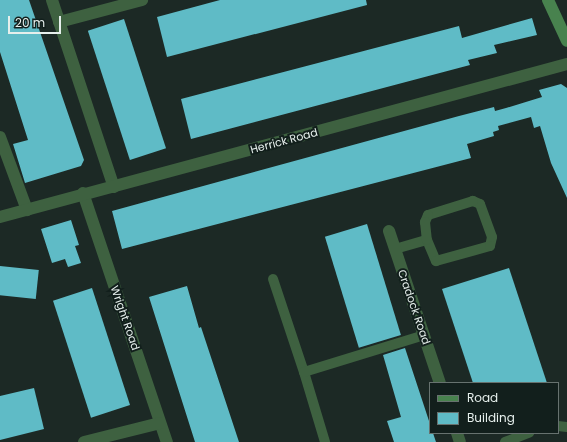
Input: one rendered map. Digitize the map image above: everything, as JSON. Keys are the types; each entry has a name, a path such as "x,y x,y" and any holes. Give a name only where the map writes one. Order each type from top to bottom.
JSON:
{"main road":[{"path":"548,0 567,41"}],"street":[{"path":"52,0 114,187"},
{"path":"59,22 142,0"},
{"name":"Herrick Road","path":"0,217 567,64"},
{"path":"0,138 27,210"},
{"name":"Wright Road","path":"83,194 167,442"},
{"name":"Cradock Road","path":"389,231 440,382"},
{"path":"84,442 160,423"}],"lane":[{"path":"473,201 480,204 492,237 490,246 436,261 427,240 425,222 428,215 473,201"},
{"path":"395,248 427,240"},
{"path":"273,279 304,372 325,442"},
{"path":"304,372 424,334"},
{"path":"505,442 526,434"}],"building":[{"path":"0,0 29,0 84,160 81,166 25,183 13,144 28,140 0,52"},
{"path":"220,0 366,0 367,5 167,57 157,17"},
{"path":"532,18 537,35 494,45 497,53 468,60 470,65 191,139 181,99 459,26 462,38"},
{"path":"124,19 166,148 130,160 88,31"},
{"path":"561,84 567,88 567,198 551,163 540,126 534,128 531,117 498,126 499,130 493,132 494,136 467,144 471,158 122,249 112,211 459,116 494,107 495,111 506,108 542,97 539,90"},
{"path":"71,220 79,245 75,246 81,263 68,267 65,259 52,263 41,229"},
{"path":"367,224 401,335 359,348 325,237"},
{"path":"0,266 39,270 36,299 0,295"},
{"path":"509,268 547,382 473,382 442,289"},
{"path":"187,286 199,328 201,327 239,442 195,442 149,297"},
{"path":"92,288 130,405 91,418 53,301"},
{"path":"405,348 429,421 429,434 433,434 436,442 394,442 387,421 401,417 383,355"},
{"path":"34,388 44,429 0,440 0,396"}]}
